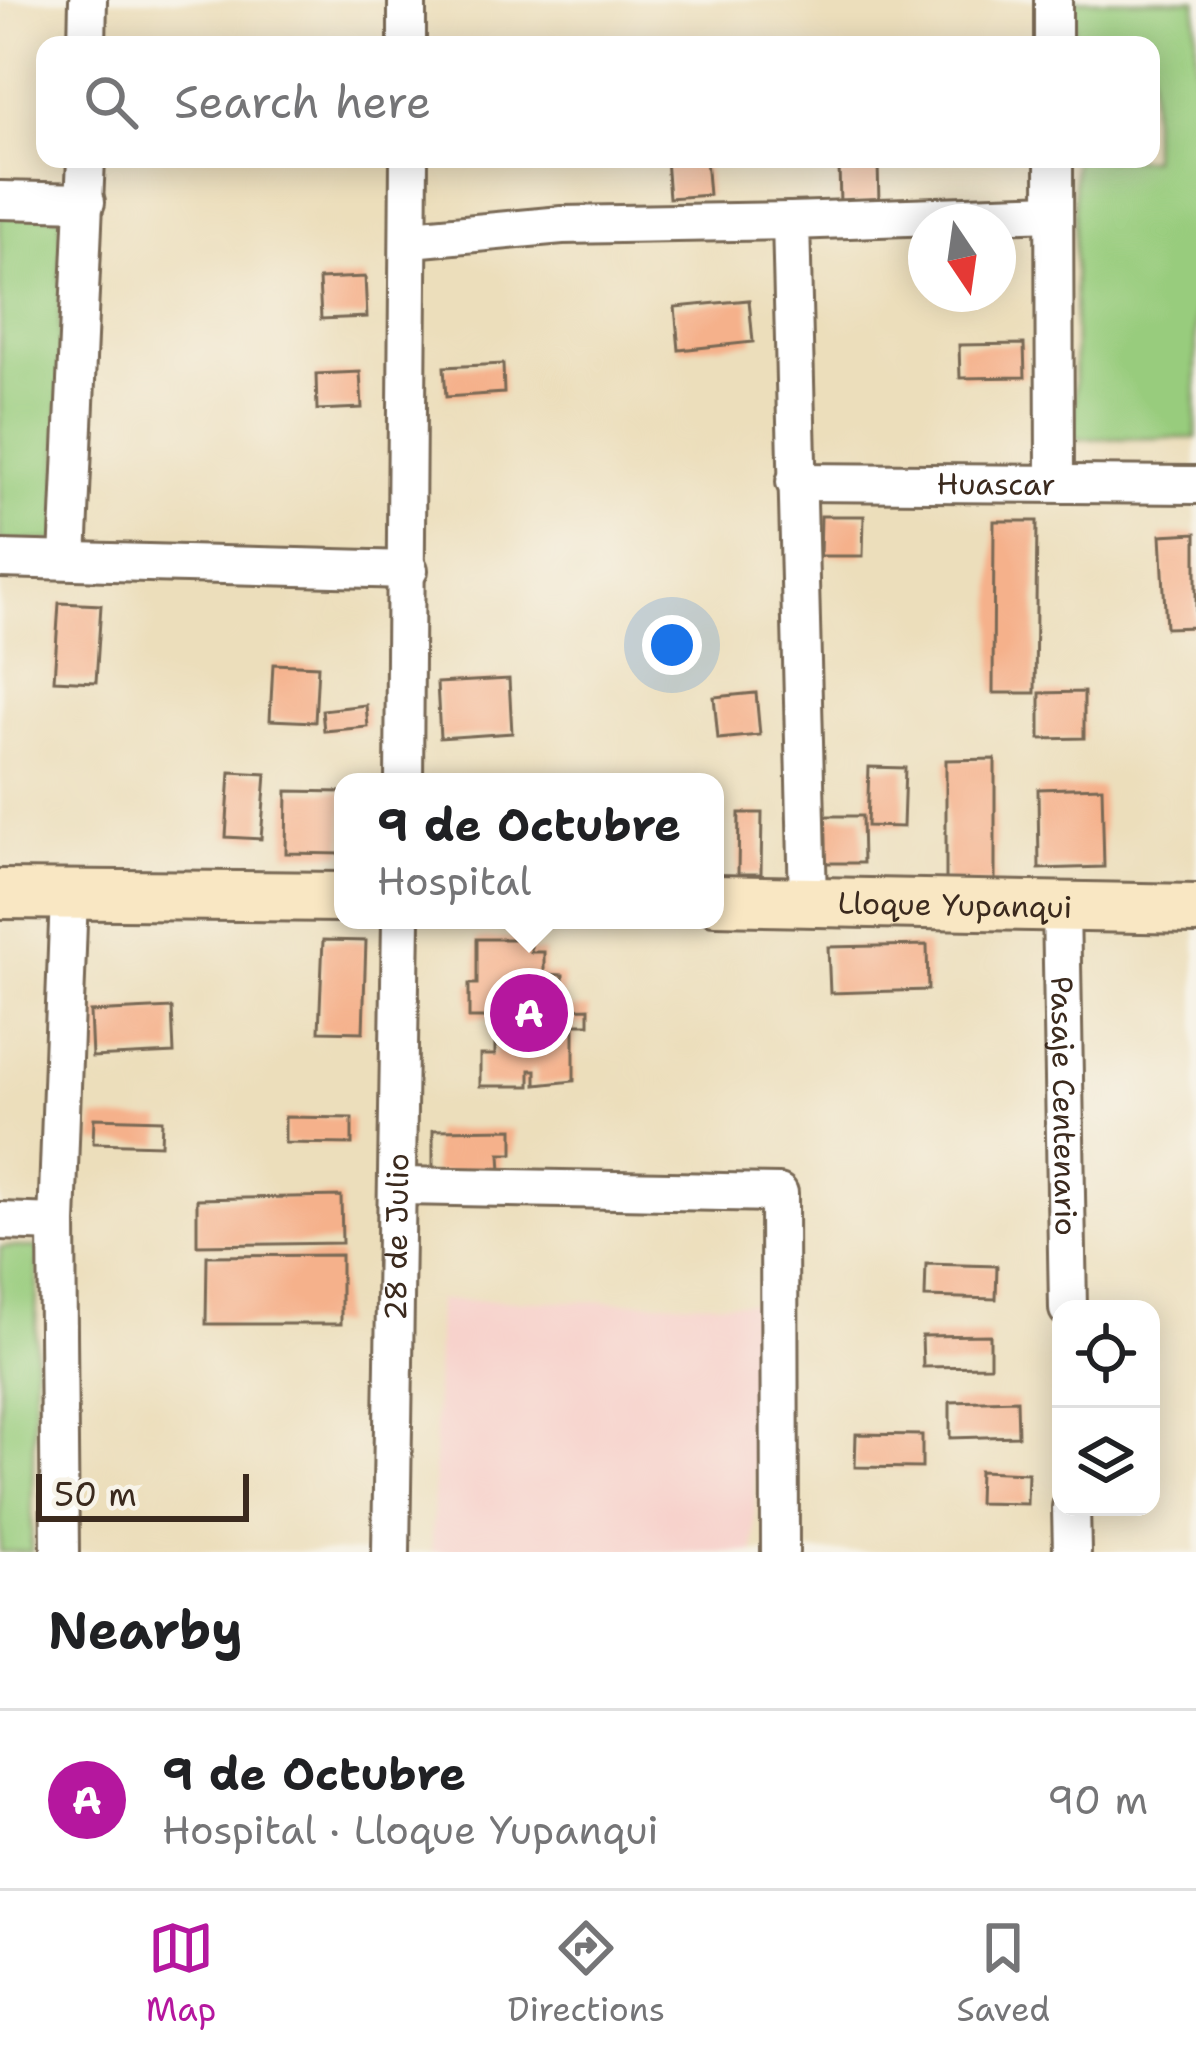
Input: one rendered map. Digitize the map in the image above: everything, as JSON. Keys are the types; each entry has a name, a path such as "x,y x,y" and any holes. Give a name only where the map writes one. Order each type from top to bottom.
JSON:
{"street":[{"path":"87,36 88,0"},
{"path":"406,0 407,36"},
{"path":"1053,0 1053,36"},
{"path":"68,559 86,168"},
{"path":"404,773 409,168"},
{"path":"1054,168 1055,482"},
{"path":"0,200 86,202"},
{"path":"411,239 562,225 1054,212"},
{"path":"791,221 808,901"},
{"name":"Huascar","path":"795,482 1196,485"},
{"path":"0,559 409,570"},
{"path":"0,894 334,897"},
{"path":"60,1552 57,1223 69,895"},
{"name":"Lloque Yupanqui","path":"724,900 1196,909"},
{"name":"Pasaje Centenario","path":"1060,905 1068,1300"},
{"name":"28 de Julio","path":"392,1552 401,929"},
{"path":"400,1186 779,1193 779,1552"},
{"path":"0,1221 57,1223"},
{"path":"1071,1516 1072,1552"}],"shaded area":[{"path":"438,1300 756,1303 754,1552 432,1552"}],"green space":[{"path":"1074,0 1196,0 1196,438 1075,439 1074,168 1160,168 1160,36 1074,36"},
{"path":"0,214 61,216 58,541 0,541"},
{"path":"0,1247 38,1247 31,1552 0,1552"}],"building":[{"path":"667,168 707,168 709,195 669,198"},
{"path":"839,168 878,168 879,203 840,204"},
{"path":"365,277 367,317 321,319 319,279"},
{"path":"749,300 753,342 679,350 675,307"},
{"path":"1024,344 1025,377 960,378 959,345"},
{"path":"503,364 504,393 446,397 444,367"},
{"path":"360,372 362,408 317,410 316,374"},
{"path":"821,516 864,516 863,556 820,556"},
{"path":"994,521 1037,521 1035,693 993,693"},
{"path":"1196,533 1196,627 1166,628 1161,535"},
{"path":"59,603 101,605 96,682 54,680"},
{"path":"273,664 318,666 315,722 270,720"},
{"path":"509,679 512,733 440,738 437,683"},
{"path":"1084,692 1084,738 1040,739 1040,693"},
{"path":"756,693 760,735 718,739 714,697"},
{"path":"366,705 368,727 324,731 322,710"},
{"path":"995,759 995,883 946,884 946,760"},
{"path":"869,767 905,768 903,827 867,826"},
{"path":"230,772 266,774 261,839 226,837"},
{"path":"1102,787 1104,867 1039,869 1038,789"},
{"path":"287,791 334,792 334,854 286,853"},
{"path":"739,813 762,813 761,874 738,874"},
{"path":"816,816 862,816 863,863 817,863"},
{"path":"477,939 531,939 531,952 544,952 544,974 563,975 563,1009 589,1008 589,1024 574,1024 574,1081 536,1085 536,1070 530,1070 530,1086 480,1086 480,1055 495,1055 495,1018 469,1018 469,984 477,984"},
{"path":"323,940 366,941 363,1032 319,1031"},
{"path":"927,945 928,990 830,993 828,947"},
{"path":"172,1008 174,1053 92,1057 90,1012"},
{"path":"285,1117 352,1118 352,1144 285,1143"},
{"path":"94,1118 162,1120 161,1145 93,1143"},
{"path":"513,1129 513,1154 500,1154 501,1172 433,1173 433,1130"},
{"path":"341,1196 342,1243 197,1245 197,1199"},
{"path":"341,1255 341,1324 206,1324 207,1256"},
{"path":"926,1264 997,1266 996,1299 925,1297"},
{"path":"990,1335 990,1366 923,1367 922,1336"},
{"path":"1017,1400 1018,1436 950,1438 950,1402"},
{"path":"856,1434 922,1435 922,1468 855,1467"},
{"path":"979,1471 1028,1473 1027,1504 978,1503"}],"place":[{"name":"9 de Octubre","path":"529,1013"}]}
